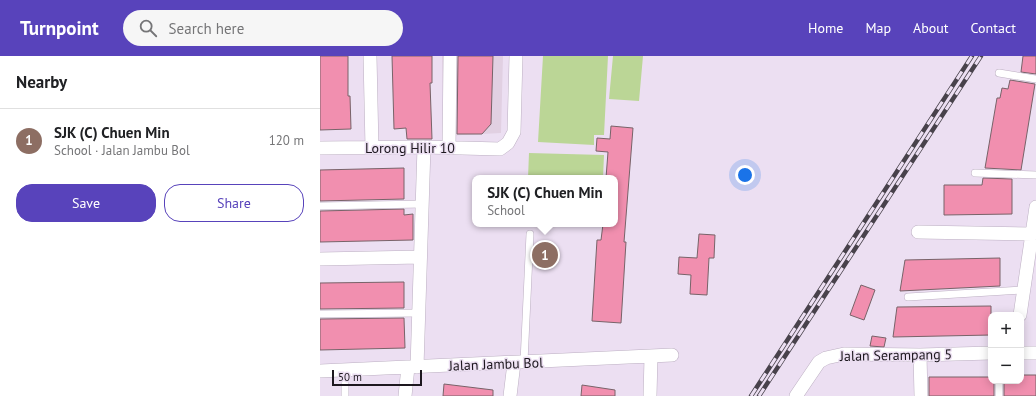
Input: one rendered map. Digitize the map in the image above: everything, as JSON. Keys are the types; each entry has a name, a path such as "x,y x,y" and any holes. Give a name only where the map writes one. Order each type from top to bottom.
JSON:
{"street":[{"path":"370,56 372,148"},
{"path":"449,147 450,56"},
{"name":"Lorong Hilir 10","path":"320,148 449,147 500,149 508,142 514,132 516,56"},
{"path":"405,396 413,367 419,313 424,147"},
{"path":"1020,312 1036,207"},
{"path":"918,232 1033,234"},
{"path":"320,259 420,258"},
{"path":"1024,353 1036,353"},
{"name":"Jalan Serampang 5","path":"796,396 819,362 826,358 844,354 988,354"},
{"name":"Jalan Jambu Bol","path":"320,371 672,355"},
{"path":"920,355 921,396"},
{"path":"650,396 651,357"},
{"path":"510,396 519,363"}],"lane":[{"path":"999,73 1036,79"},
{"path":"975,173 1036,175"},
{"path":"320,206 422,204"},
{"path":"519,363 530,234"},
{"path":"908,297 1023,290"},
{"path":"320,314 419,313"},
{"path":"345,370 345,396"},
{"path":"999,384 999,396"}],"shaded area":[{"path":"442,56 503,56 501,133 444,136"}],"green space":[{"path":"543,56 608,56 604,135 594,135 594,145 538,142"},
{"path":"613,56 643,56 639,101 609,99"},
{"path":"529,153 604,155 603,175 528,175"}],"building":[{"path":"320,56 348,56 348,96 350,96 351,129 320,130"},
{"path":"392,56 432,56 432,83 430,83 432,139 407,139 406,128 394,129"},
{"path":"458,56 493,56 491,124 482,134 457,134"},
{"path":"1023,56 1036,56 1036,74 1021,72"},
{"path":"1010,80 1035,84 1021,170 985,168 997,98 1000,98 1002,88 1008,89"},
{"path":"611,126 633,128 624,242 626,242 621,323 592,321 597,240 601,240 603,227 618,227 618,175 606,175 608,152 596,151 597,138 610,139"},
{"path":"404,168 404,199 320,201 320,170"},
{"path":"983,178 1012,179 1012,214 944,215 944,185 982,185"},
{"path":"404,209 404,215 413,214 413,240 320,242 320,211"},
{"path":"699,234 715,235 714,258 709,258 707,295 690,294 691,275 678,274 679,257 697,258"},
{"path":"1000,258 1000,286 900,291 905,260"},
{"path":"404,282 404,308 320,309 320,283"},
{"path":"861,285 875,290 864,320 850,315"},
{"path":"991,306 991,312 988,312 988,335 893,337 897,307"},
{"path":"404,318 405,348 320,350 320,319"},
{"path":"872,336 886,338 884,347 870,346"},
{"path":"1024,375 1036,375 1036,396 1004,396 1004,384 1024,384"},
{"path":"929,377 988,377 988,384 994,384 994,396 929,396"},
{"path":"444,384 493,390 493,396 443,396"},
{"path":"582,385 615,390 615,396 581,396"}],"railway":[{"path":"751,396 972,56"},
{"path":"759,396 981,56"}],"place":[{"name":"SJK (C) Chuen Min","path":"545,255"}]}
